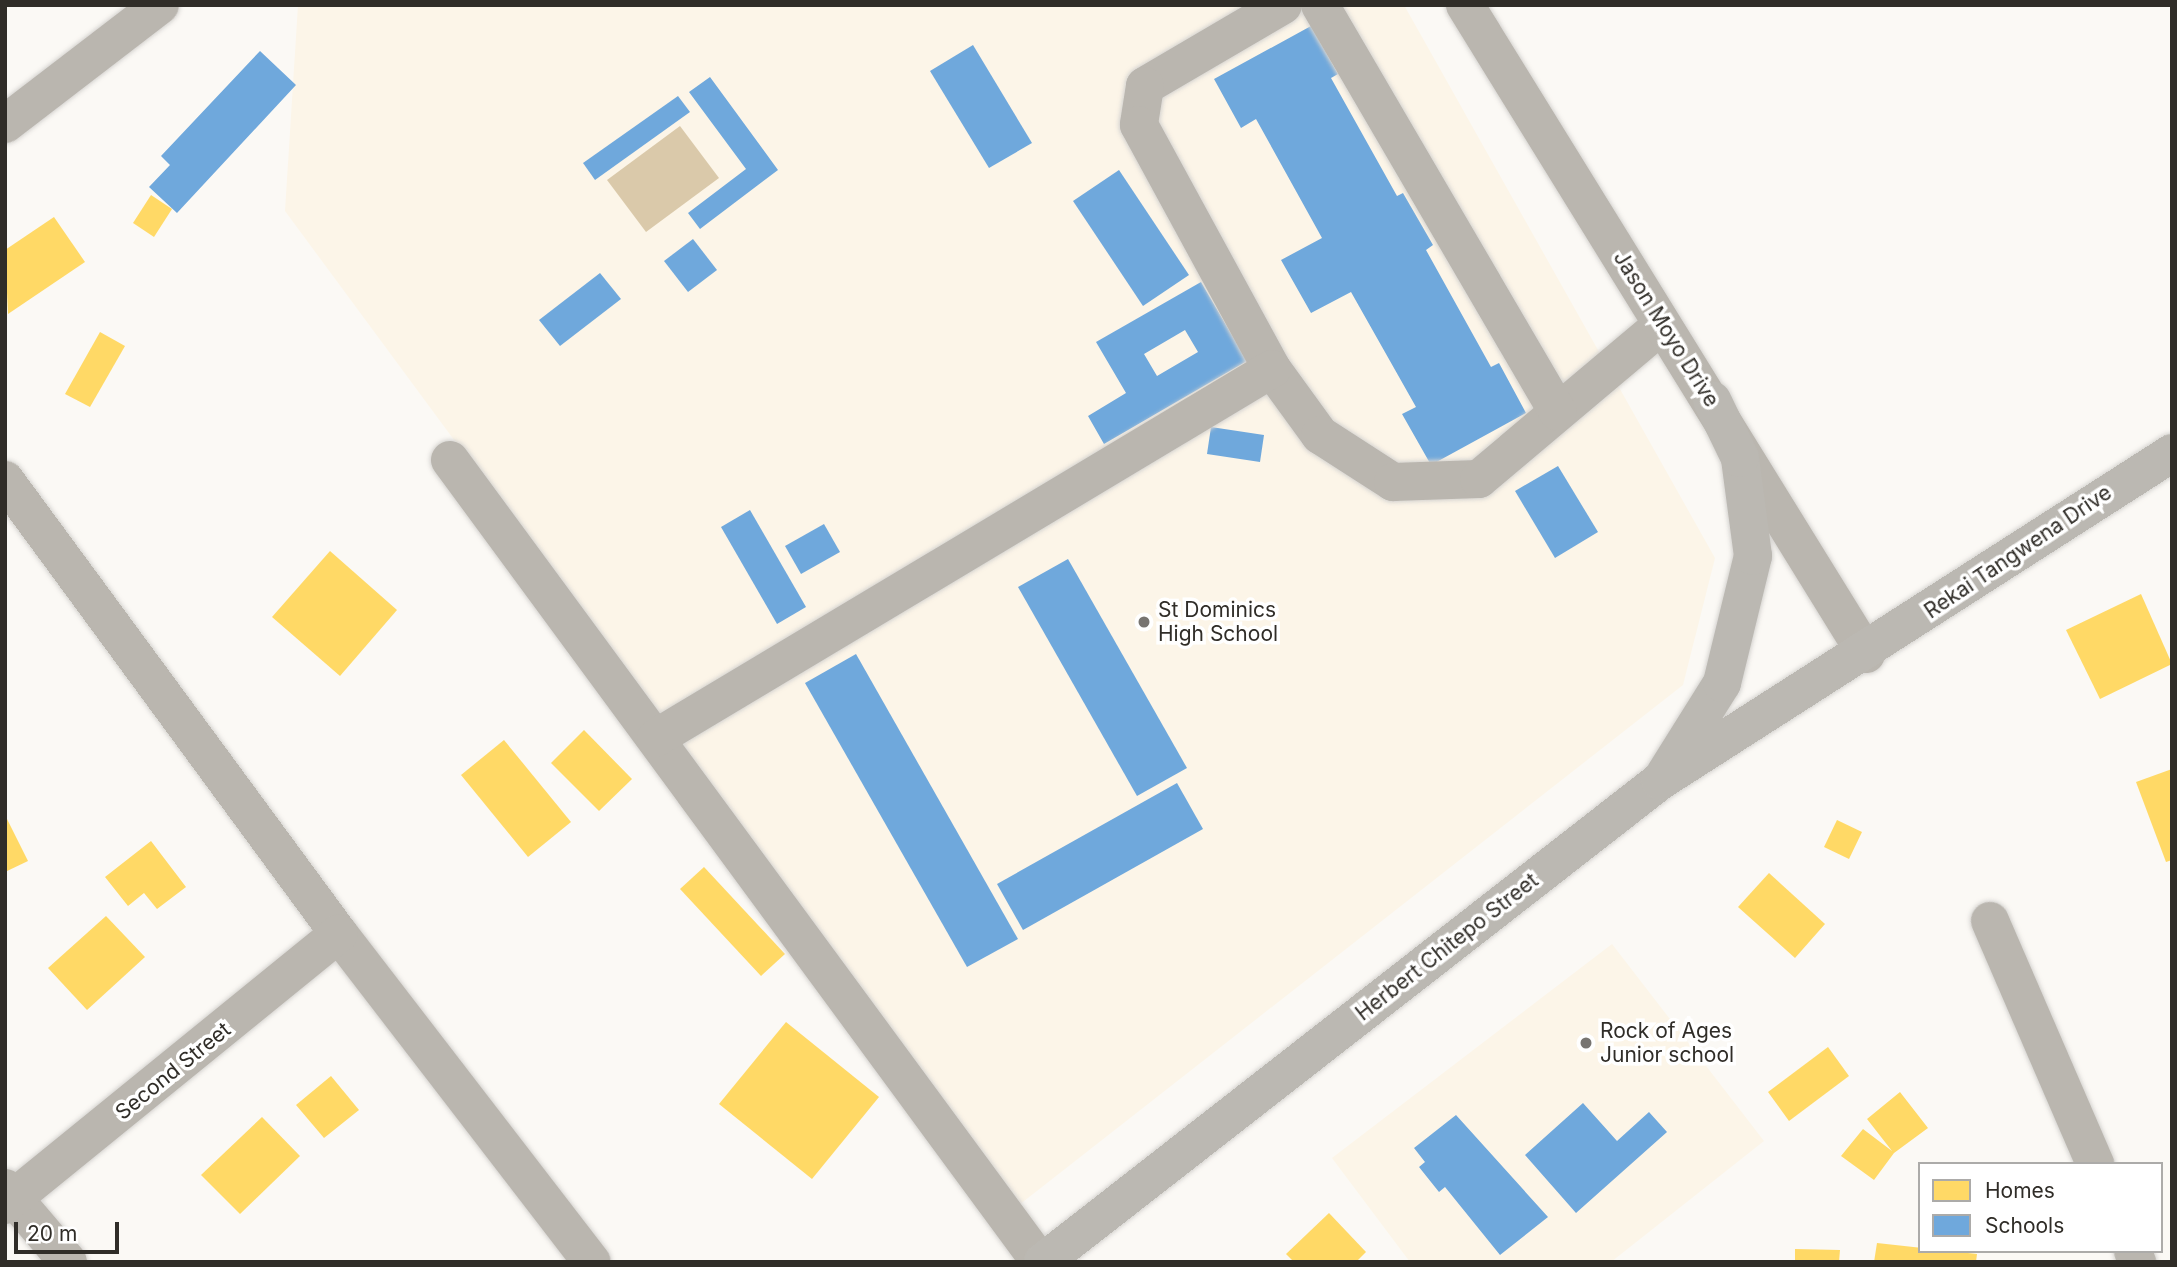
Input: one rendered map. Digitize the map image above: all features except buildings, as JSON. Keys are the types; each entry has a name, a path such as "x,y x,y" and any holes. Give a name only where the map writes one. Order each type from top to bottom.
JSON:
{"main road":[{"path":"1660,781 1722,682 1753,556 1740,458 1712,400"},
{"name":"Rekai Tangwena Drive","path":"1866,654 2172,453"},
{"name":"Herbert Chitepo Street","path":"1041,1262 1660,781 1866,654"}],"street":[{"path":"5,124 160,5"},
{"path":"1283,5 1145,86 1139,125 1272,369 1320,435 1393,482 1479,479 1662,325"},
{"path":"1320,5 1559,412"},
{"name":"Jason Moyo Drive","path":"1465,5 1662,325 1712,400 1866,654"},
{"path":"656,738 1272,369"},
{"path":"450,460 1041,1262"},
{"path":"5,480 339,933 592,1262"},
{"path":"1990,921 2094,1162"},
{"name":"Second Street","path":"8,1197 339,933"},
{"path":"8,1197 68,1262"}],"shaded area":[{"name":"St Dominics High School","path":"298,5 1404,5 1715,558 1683,685 1019,1205 285,211"},
{"path":"680,126 719,178 646,232 607,180"},
{"name":"Rock of Ages Junior school","path":"1612,944 1764,1141 1611,1262 1410,1262 1332,1158"}],"place":[{"name":"St Dominics High School","path":"1144,622"},
{"name":"Rock of Ages Junior school","path":"1586,1043"}]}
